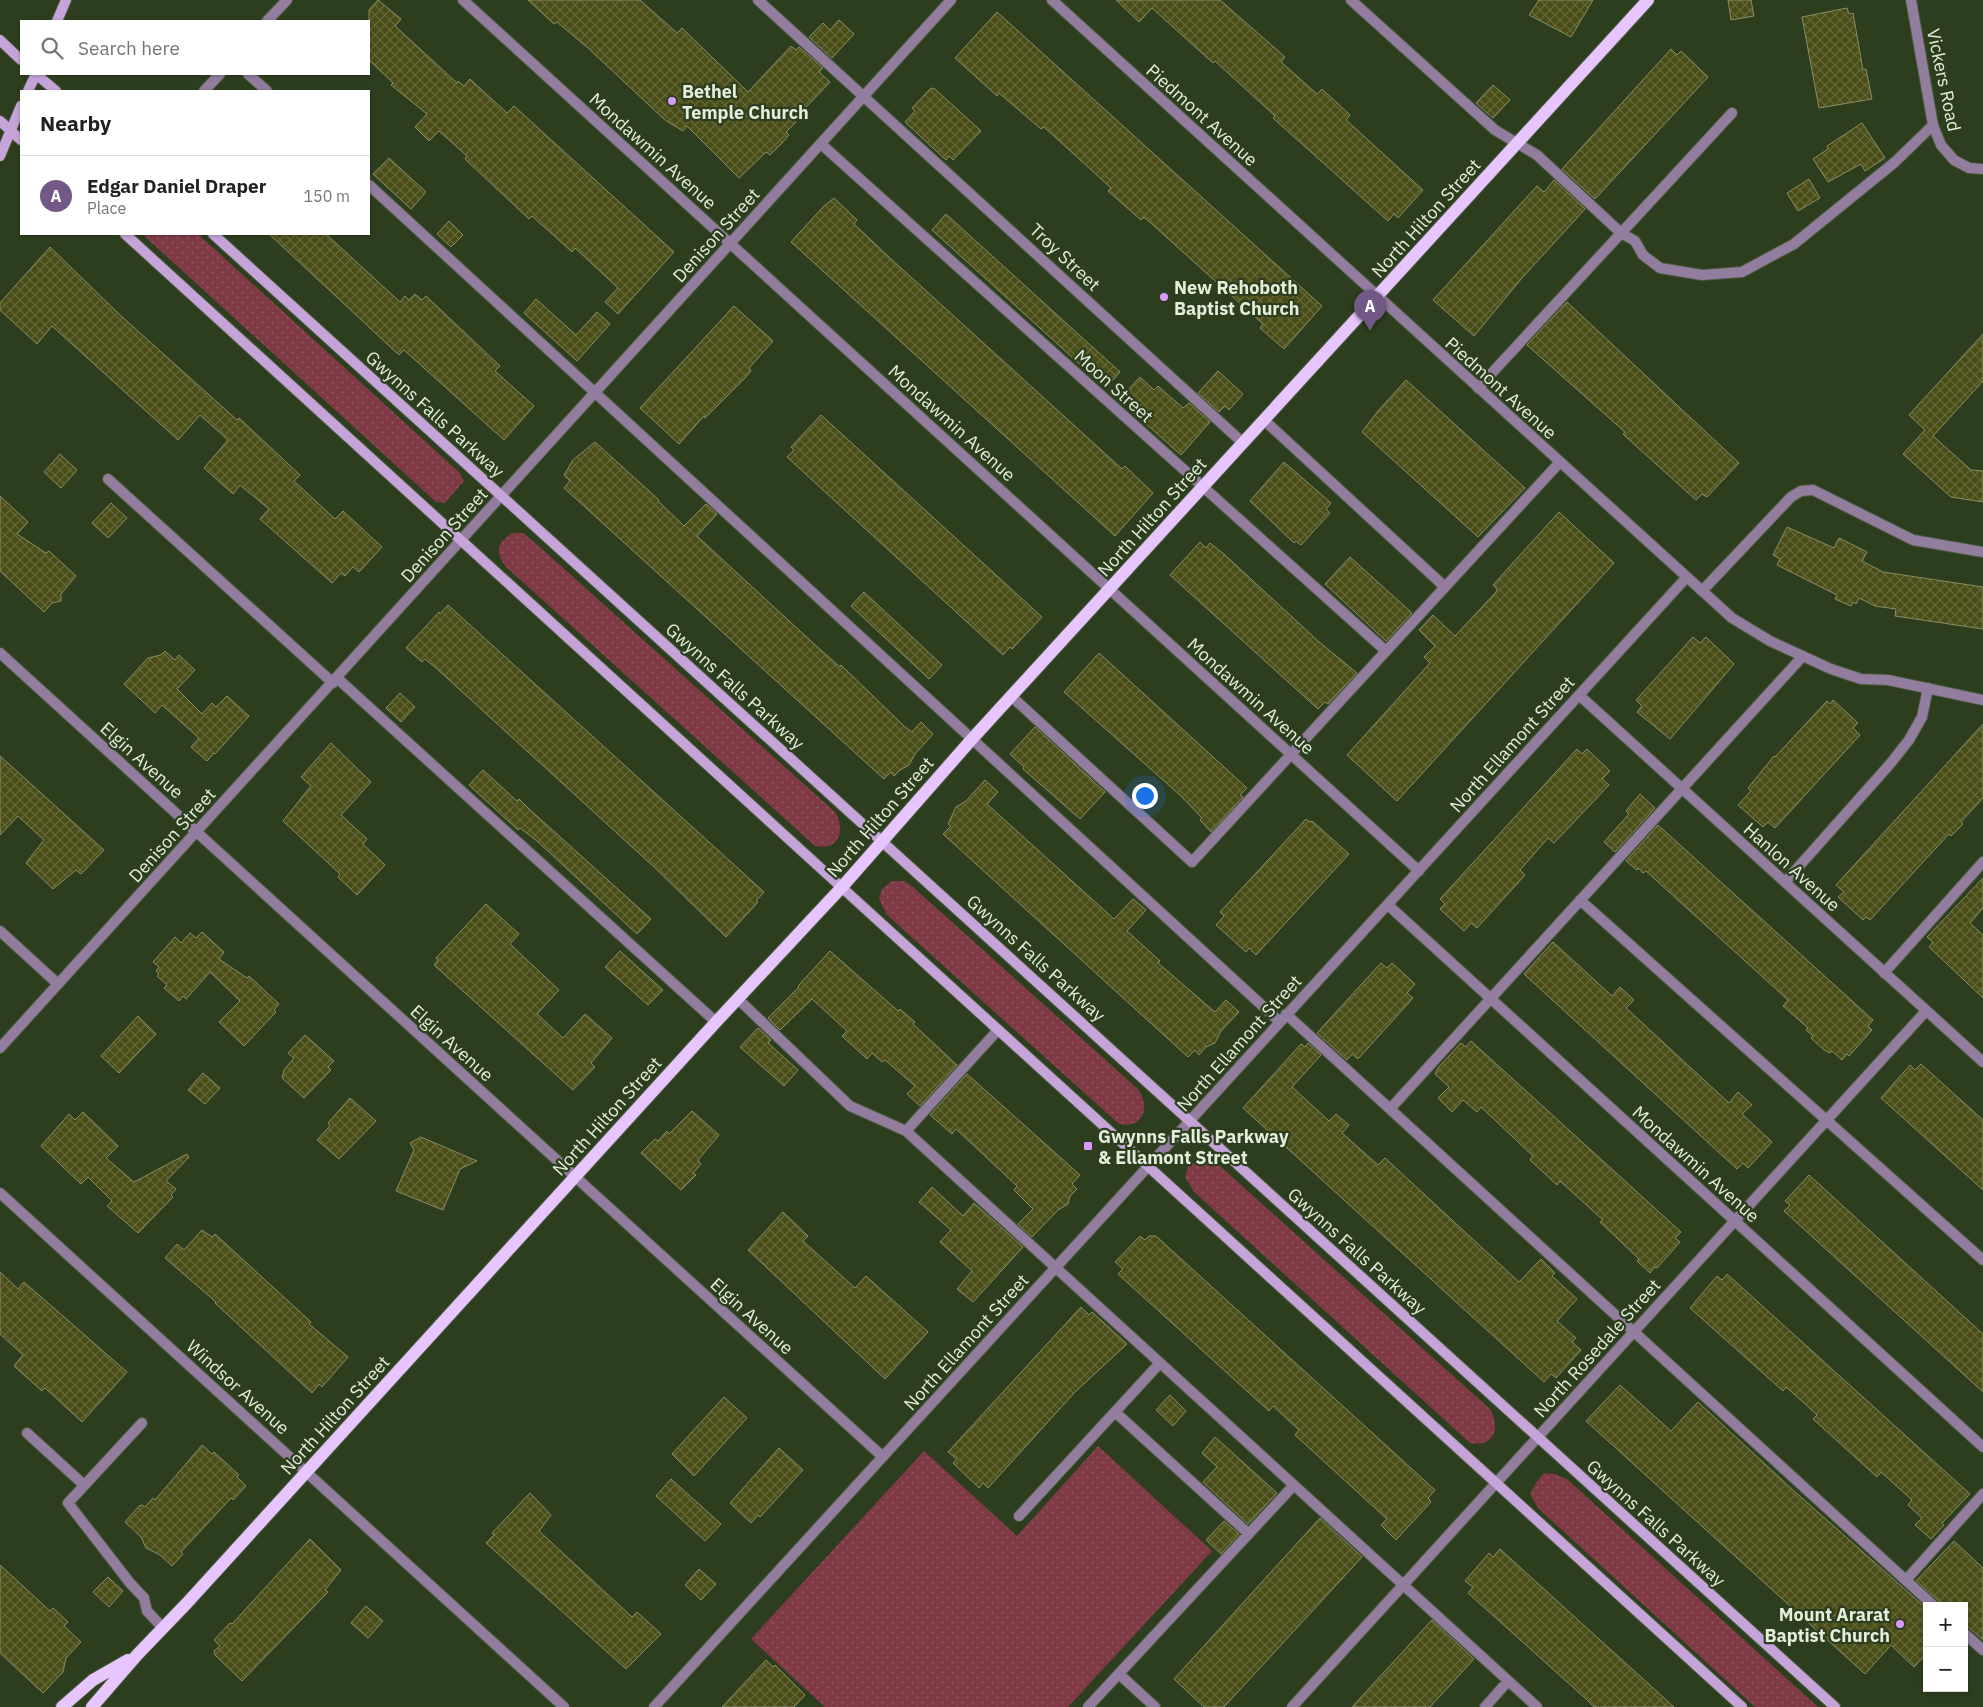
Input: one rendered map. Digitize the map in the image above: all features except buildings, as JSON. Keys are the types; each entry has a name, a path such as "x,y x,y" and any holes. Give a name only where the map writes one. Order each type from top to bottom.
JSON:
{"main road":[{"path":"57,20 66,0"},
{"name":"North Hilton Street","path":"92,1707 137,1655 307,1472 716,1022 884,841 1011,696 1648,0"},
{"path":"0,40 20,59"},
{"path":"28,90 36,75"},
{"path":"37,75 55,90"},
{"path":"0,156 20,108"},
{"path":"0,121 20,139"},
{"path":"126,235 462,539 1147,1168 1742,1707"},
{"name":"Gwynns Falls Parkway","path":"214,235 500,496 884,841 1537,1438 1835,1707"},
{"name":"North Hilton Street","path":"62,1707 93,1680 137,1655"}],"street":[{"path":"269,20 287,0"},
{"name":"Mondawmin Avenue","path":"463,0 1419,871"},
{"name":"Troy Street","path":"758,0 865,95 1243,443"},
{"name":"Denison Street","path":"0,1048 951,0"},
{"name":"Piedmont Avenue","path":"1052,0 1732,618 1802,657 1861,679 1888,680 1983,700"},
{"path":"1351,0 1494,130 1537,155 1621,233 1635,241 1643,255 1660,268 1702,275 1742,272 1794,244 1895,162 1933,125"},
{"name":"Vickers Road","path":"1911,0 1933,125 1941,146 1954,160 1969,168 1983,169"},
{"path":"205,90 219,75"},
{"path":"249,75 266,90"},
{"path":"1478,388 1732,112"},
{"name":"Moon Street","path":"821,144 1386,650"},
{"path":"370,186 972,739 1283,1018 1390,1109 1930,1602"},
{"path":"1264,420 1444,588"},
{"path":"1011,696 1192,862 1560,462"},
{"path":"108,479 716,1022"},
{"path":"1702,591 1791,497 1801,491 1813,490 1913,540 1983,552"},
{"name":"North Ellamont Street","path":"654,1707 1686,578"},
{"name":"Elgin Avenue","path":"0,653 883,1457"},
{"path":"1390,1109 1802,657"},
{"path":"1785,882 1909,740 1922,717 1928,688"},
{"name":"Hanlon Avenue","path":"1579,695 1983,1062"},
{"path":"1884,972 1981,869"},
{"path":"1580,900 1983,1260"},
{"name":"Mondawmin Avenue","path":"1388,905 1983,1447"},
{"path":"0,931 58,984"},
{"path":"738,999 850,1106 906,1131 1537,1707"},
{"name":"North Rosedale Street","path":"1292,1707 1926,1011"},
{"path":"906,1131 998,1030"},
{"name":"Windsor Avenue","path":"0,1193 564,1707"},
{"path":"1019,1516 1160,1363"},
{"path":"1115,1412 1249,1534"},
{"path":"142,1423 68,1503 130,1583 144,1598 147,1611 163,1628"},
{"path":"27,1433 84,1485"},
{"path":"1088,1707 1294,1486"},
{"path":"1906,1580 1983,1494"},
{"path":"1968,1637 1983,1650"},
{"path":"1119,1674 1155,1707"},
{"path":"1484,1707 1508,1681"}],"shaded area":[{"path":"143,235 199,235 460,473 464,481 445,503 436,502"},
{"path":"512,533 523,533 532,540 835,812 840,832 835,842 823,847 815,846 506,567 500,557 499,548 503,541"},
{"path":"892,881 904,881 913,887 1139,1090 1144,1110 1139,1120 1127,1125 1119,1124 887,915 879,899 882,889"},
{"path":"1199,1158 1210,1159 1219,1165 1490,1409 1495,1429 1490,1439 1478,1444 1470,1443 1194,1192 1185,1177 1188,1167"},
{"path":"1098,1446 1212,1551 1068,1707 825,1707 751,1639 924,1451 1017,1536"},
{"path":"1544,1473 1555,1474 1567,1479 1818,1707 1755,1707 1538,1508 1530,1494"}],"place":[{"name":"Bethel Temple Church","path":"672,101"},
{"name":"New Rehoboth Baptist Church","path":"1164,297"},
{"name":"Edgar Daniel Draper","path":"1370,331"},
{"name":"Gwynns Falls Parkway & Ellamont Street","path":"1088,1146"},
{"name":"Mount Ararat Baptist Church","path":"1900,1624"}]}
